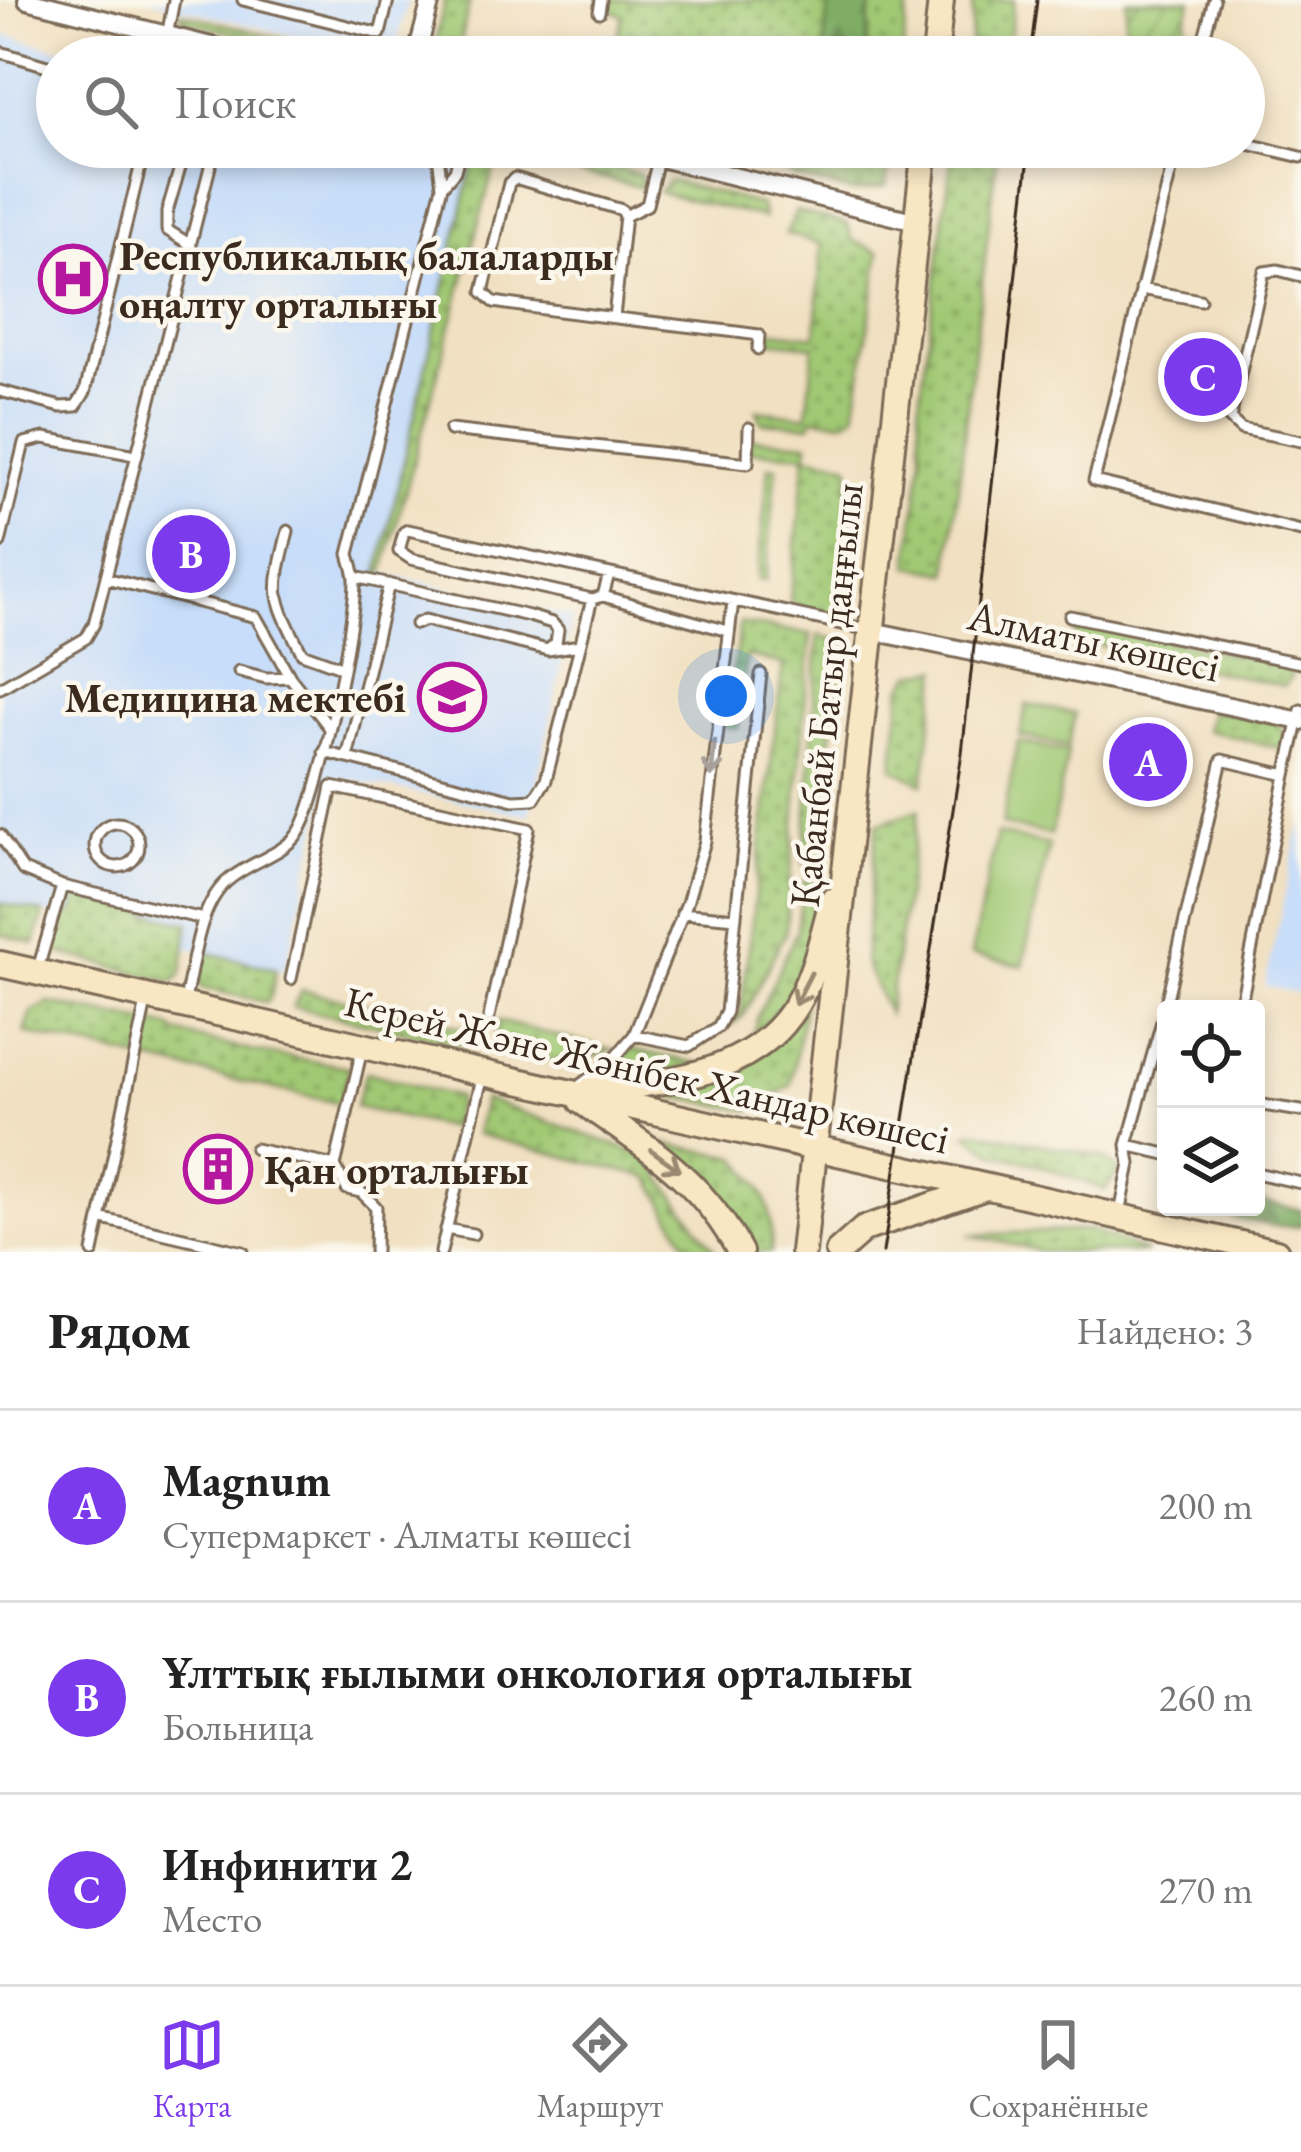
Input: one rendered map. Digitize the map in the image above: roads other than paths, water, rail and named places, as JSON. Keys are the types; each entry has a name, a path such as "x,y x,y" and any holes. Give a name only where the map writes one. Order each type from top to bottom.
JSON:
{"main road":[{"path":"937,36 941,0"},
{"name":"Қабанбай Батыр даңғылы","path":"803,1252 923,168"},
{"path":"570,1092 685,1080 744,1056 776,1029 798,1003 812,974 850,838"},
{"name":"Керей Және Жәнібек Хандар көшесі","path":"0,964 1240,1248 1276,1252"},
{"path":"570,1092 687,1177 724,1221 740,1252"},
{"path":"838,1252 864,1228 985,1187"}],"street":[{"path":"27,0 167,36"},
{"path":"422,36 431,0"},
{"path":"698,168 917,222"},
{"name":"Алматы көшесі","path":"872,631 1300,717"}],"lane":[{"path":"167,36 174,0"},
{"path":"243,0 380,34 388,0"},
{"path":"1205,36 1214,0"},
{"path":"0,52 36,63"},
{"path":"1265,148 1301,157"},
{"path":"0,391 61,406 76,406 85,392 140,168"},
{"path":"180,168 167,212 167,230 191,245"},
{"path":"0,688 86,638 94,624 210,168"},
{"path":"184,1005 211,899 229,879 286,845 307,814 341,668 355,578 349,554 442,186 440,168"},
{"path":"442,186 456,168"},
{"path":"625,215 647,205 656,168"},
{"path":"1172,168 1094,481 1301,531"},
{"path":"614,317 622,210 515,178 509,183 483,292 494,302 614,317 760,335"},
{"path":"1301,276 1264,272 1248,311 1230,419 1241,429 1301,441"},
{"path":"1142,289 1199,300"},
{"path":"758,349 761,322"},
{"path":"450,430 748,463 749,428"},
{"path":"0,543 24,443 44,438 136,455"},
{"path":"728,632 597,598 411,559 398,551 408,530 872,631"},
{"path":"288,531 275,587 277,599 302,653 341,668"},
{"path":"324,752 514,800 534,799 546,780 580,645 609,574"},
{"path":"106,578 256,617 290,677 329,728"},
{"path":"355,578 552,623 558,630 556,643 548,650"},
{"path":"347,758 389,584"},
{"path":"570,1092 610,1062 634,1035 682,913 704,842 733,601"},
{"path":"1070,616 1301,663"},
{"path":"416,624 425,620 548,650 580,645"},
{"path":"239,671 266,678 290,677"},
{"path":"634,1035 689,1046 718,1027 726,1012 761,674"},
{"path":"1242,1000 1300,717"},
{"path":"1119,1217 1130,1164 1127,1145 1161,1025 1222,760 1286,775"},
{"path":"291,980 332,787 529,829 489,1017"},
{"path":"118,823 136,835 139,850 131,862 113,867 98,857 95,844 100,831 118,823"},
{"path":"0,835 23,870 62,886 202,920"},
{"path":"107,895 113,867"},
{"path":"37,972 62,886"},
{"path":"682,913 736,918"},
{"path":"94,1252 147,997"},
{"path":"362,1046 335,1166 347,1189 361,1192 376,1208 375,1252"},
{"path":"441,1252 483,1073"},
{"path":"1265,1105 1301,1111"},
{"path":"1127,1145 1157,1152"},
{"path":"255,1149 335,1166"},
{"path":"1265,1175 1301,1183"},
{"path":"103,1219 243,1252"},
{"path":"446,1229 473,1234"}],"tram line":[{"path":"1033,36 1037,0"},
{"path":"883,1252 962,753 1028,168"}],"place":[{"name":"Республикалық балаларды оңалту орталығы","path":"73,279"},
{"name":"Инфинити 2","path":"1203,377"},
{"name":"Ұлттық ғылыми онкология орталығы","path":"191,554"},
{"name":"Медицина мектебі","path":"452,697"},
{"name":"Magnum","path":"1148,762"},
{"name":"Қан орталығы","path":"218,1169"}]}
